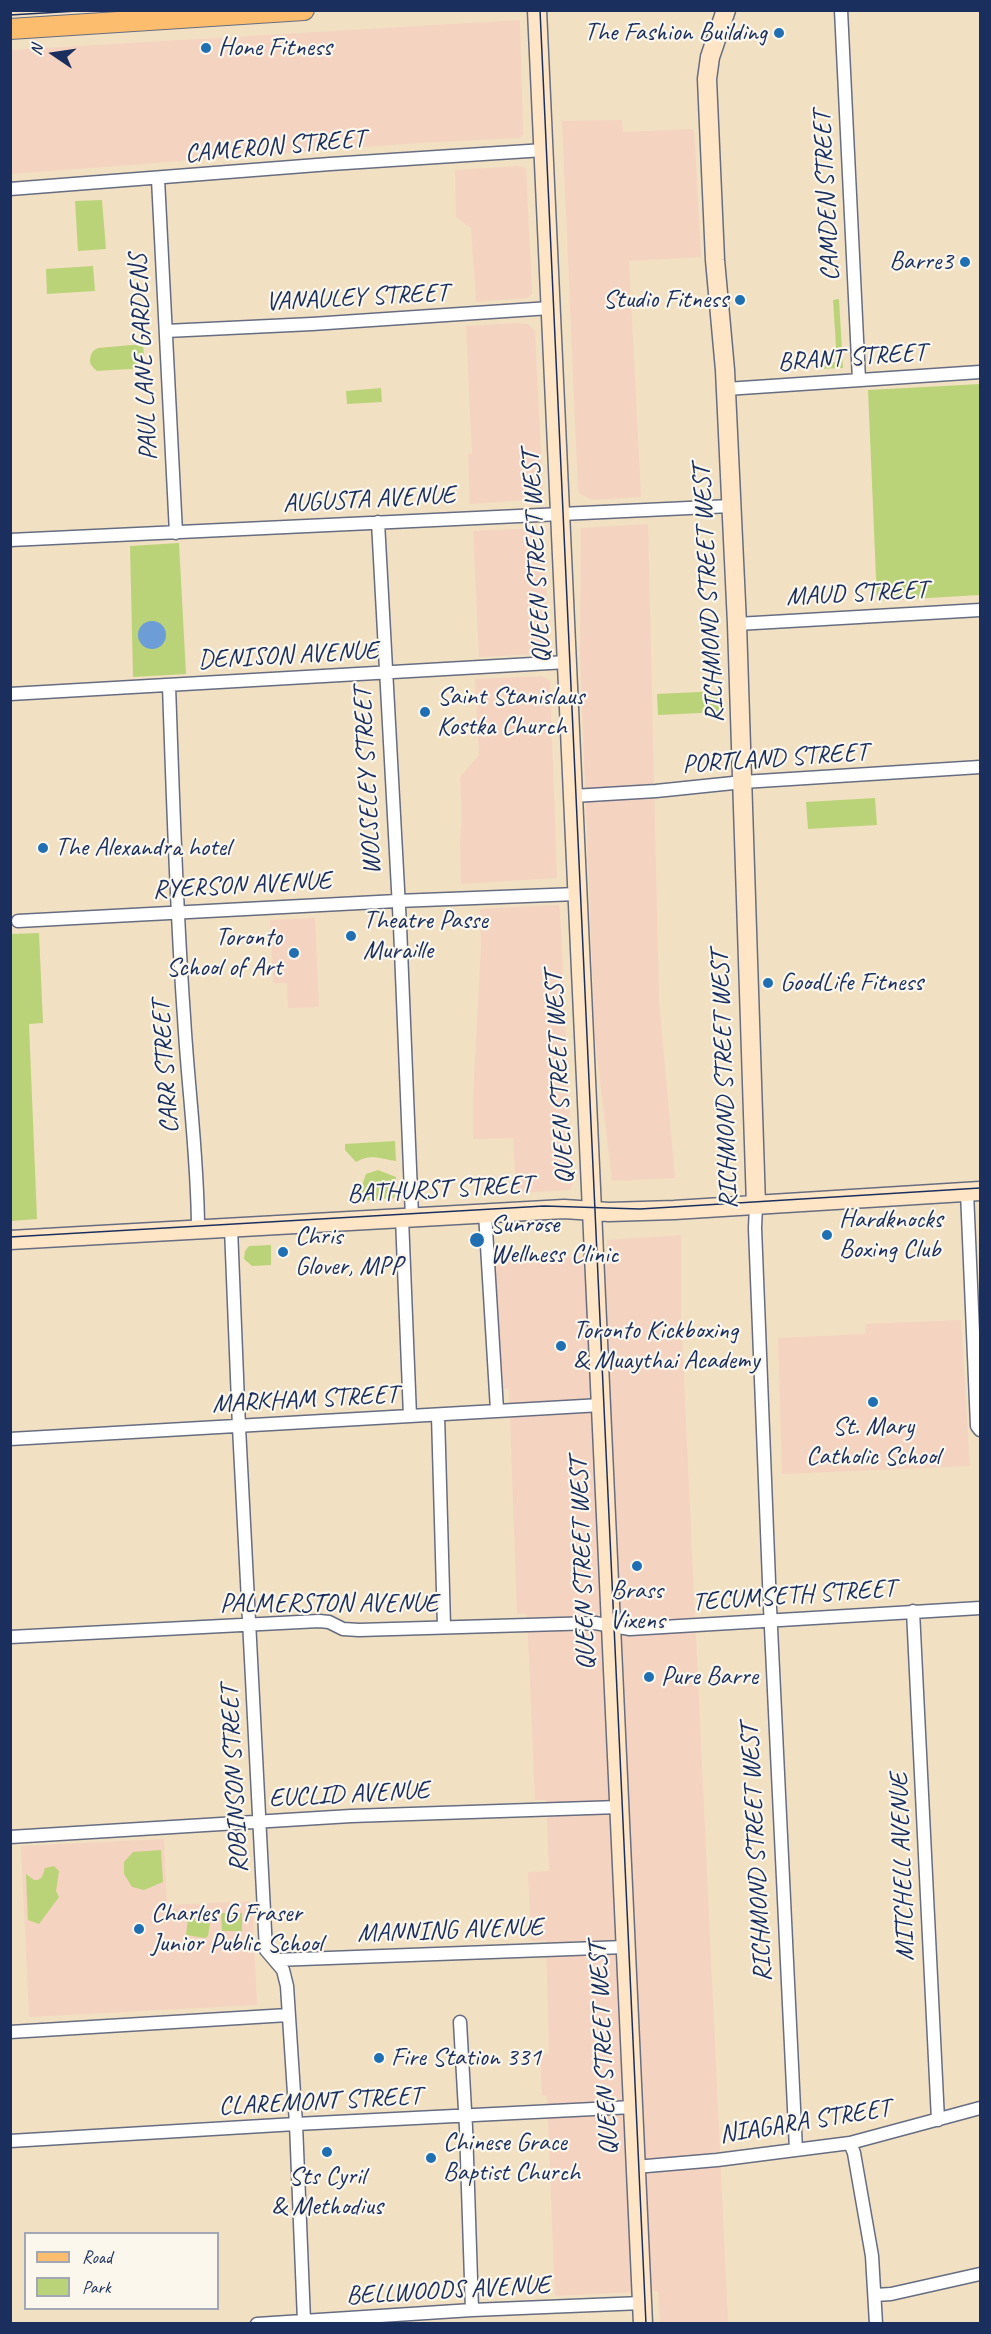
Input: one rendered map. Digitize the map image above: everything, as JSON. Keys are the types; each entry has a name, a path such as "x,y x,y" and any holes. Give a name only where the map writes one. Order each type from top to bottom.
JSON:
{"main road":[{"path":"10,29 60,19 304,10"},
{"name":"QUEEN STREET WEST","path":"537,10 643,2324"},
{"name":"RICHMOND STREET WEST","path":"726,10 710,57 707,79 715,260 722,321 737,624 756,1205"},
{"name":"BATHURST STREET","path":"10,1240 564,1209 609,1212 974,1192"}],"street":[{"name":"CAMDEN STREET","path":"841,10 859,380"},
{"name":"CAMERON STREET","path":"10,189 544,150"},
{"name":"PAUL LANE GARDENS","path":"158,179 176,533"},
{"name":"VANAULEY STREET","path":"166,331 550,308"},
{"name":"BRANT STREET","path":"726,389 981,372"},
{"name":"AUGUSTA AVENUE","path":"10,540 731,506"},
{"name":"WOLSELEY STREET","path":"378,522 397,901 407,1218 410,1416"},
{"name":"MAUD STREET","path":"737,624 981,610"},
{"name":"DENISON AVENUE","path":"10,694 567,662"},
{"name":"CARR STREET","path":"169,686 178,913 184,1020 191,1086 198,1230"},
{"name":"PORTLAND STREET","path":"573,796 656,791 743,782 981,767"},
{"name":"RYERSON AVENUE","path":"18,921 577,894"},
{"path":"974,1192 970,1277 977,1426 981,1430"},
{"name":"RICHMOND STREET WEST","path":"756,1205 770,1620 796,2150"},
{"path":"485,1213 497,1410"},
{"name":"ROBINSON STREET","path":"231,1228 266,1950 283,1970 287,1986 296,2124 304,2321"},
{"name":"MARKHAM STREET","path":"10,1438 602,1406"},
{"path":"438,1414 444,1626"},
{"name":"TECUMSETH STREET","path":"611,1626 630,1629 981,1608"},
{"name":"MITCHELL AVENUE","path":"913,1611 938,2120"},
{"name":"PALMERSTON AVENUE","path":"10,1637 319,1621 329,1622 343,1629 359,1630 595,1623 611,1626"},
{"name":"EUCLID AVENUE","path":"10,1837 351,1816 619,1807"},
{"name":"MANNING AVENUE","path":"275,1960 625,1947"},
{"path":"10,2032 288,2014"},
{"path":"460,2022 466,2117 472,2310"},
{"name":"CLAREMONT STREET","path":"10,2141 633,2107"},
{"name":"NIAGARA STREET","path":"635,2167 850,2143 981,2108"},
{"path":"850,2143 866,2217 876,2324"},
{"path":"875,2295 891,2294 981,2274"},
{"name":"BELLWOODS AVENUE","path":"257,2324 472,2310 642,2303"}],"shaded area":[{"path":"520,20 523,134 520,138 418,143 11,174 11,50"},
{"path":"622,120 623,132 694,129 701,257 629,261 641,497 593,500 580,494 578,490 562,121"},
{"path":"517,166 526,168 532,294 527,298 476,302 471,228 456,217 455,170"},
{"path":"528,324 535,331 543,497 470,504 468,454 472,454 466,326"},
{"path":"648,524 659,1000 675,1178 612,1181 595,1039 580,653 581,528"},
{"path":"535,528 543,536 550,647 536,654 479,657 473,531"},
{"path":"542,676 550,681 557,878 461,884 460,777 479,755 475,679"},
{"path":"559,905 573,1185 570,1190 516,1193 513,1138 473,1139 481,947 480,909"},
{"name":"Toronto School of Art","path":"315,918 319,1007 288,1008 287,983 273,983 270,920"},
{"path":"681,1235 681,1316 728,2323 660,2323 658,2291 555,2296 547,2096 542,2095 540,2055 549,2054 546,1940 531,1941 528,1872 549,1871 546,1800 535,1800 527,1614 517,1614 509,1389 500,1389 494,1261 607,1255 607,1240"},
{"name":"St. Mary Catholic School","path":"961,1320 970,1466 782,1474 778,1338 865,1334 865,1324"},
{"name":"Charles G Fraser Junior Public School","path":"164,1839 167,1905 252,1901 257,2005 29,2017 21,1846"}],"green space":[{"path":"102,200 106,249 78,251 75,201"},
{"path":"93,266 95,291 47,294 46,269"},
{"path":"839,299 843,368 815,369 815,363 837,362 833,300"},
{"path":"143,344 145,368 97,371 92,367 91,354 98,348"},
{"path":"980,384 980,595 877,601 868,390"},
{"path":"381,388 382,402 347,404 346,391"},
{"path":"179,543 186,674 133,677 130,546"},
{"path":"720,691 721,712 658,715 657,694"},
{"path":"875,798 877,825 808,829 806,802"},
{"path":"39,933 43,1023 29,1024 37,1219 11,1221 11,934"},
{"path":"395,1141 396,1161 371,1157 356,1162 345,1150 345,1144"},
{"path":"378,1170 396,1177 394,1198 359,1201 366,1174"},
{"path":"271,1245 271,1265 252,1266 244,1259 245,1251 249,1246"},
{"path":"161,1850 163,1882 144,1890 132,1887 124,1874 124,1862 133,1852"},
{"path":"54,1866 59,1871 56,1891 59,1897 39,1924 28,1920 26,1874 38,1880 42,1877 45,1868"},
{"path":"221,1913 242,1913 242,1931 222,1931"},
{"path":"188,1918 207,1919 210,1922 208,1936 205,1938 186,1935"}],"water":[{"path":"152,621 162,625 166,635 162,645 152,649 142,645 138,635 142,625"}],"tram line":[{"path":"10,15 94,10"},
{"path":"540,10 646,2324"},
{"path":"10,1237 544,1206 640,1209 980,1188"}],"place":[{"name":"The Fashion Building","path":"779,33"},
{"name":"Hone Fitness","path":"206,48"},
{"name":"Barre3","path":"965,262"},
{"name":"Studio Fitness","path":"740,300"},
{"name":"Saint Stanislaus Kostka Church","path":"425,712"},
{"name":"The Alexandra hotel","path":"43,848"},
{"name":"Theatre Passe Muraille","path":"351,936"},
{"name":"Toronto School of Art","path":"294,953"},
{"name":"GoodLife Fitness","path":"768,983"},
{"name":"Hardknocks Boxing Club","path":"827,1235"},
{"name":"Sunrose Wellness Clinic","path":"477,1240"},
{"name":"Chris Glover, MPP","path":"283,1252"},
{"name":"Toronto Kickboxing & Muaythai Academy","path":"561,1346"},
{"name":"St. Mary Catholic School","path":"873,1402"},
{"name":"Brass Vixens","path":"637,1566"},
{"name":"Pure Barre","path":"649,1677"},
{"name":"Charles G Fraser Junior Public School","path":"139,1929"},
{"name":"Fire Station 331","path":"379,2058"},
{"name":"Sts Cyril & Methodius","path":"327,2152"},
{"name":"Chinese Grace Baptist Church","path":"431,2158"}]}
